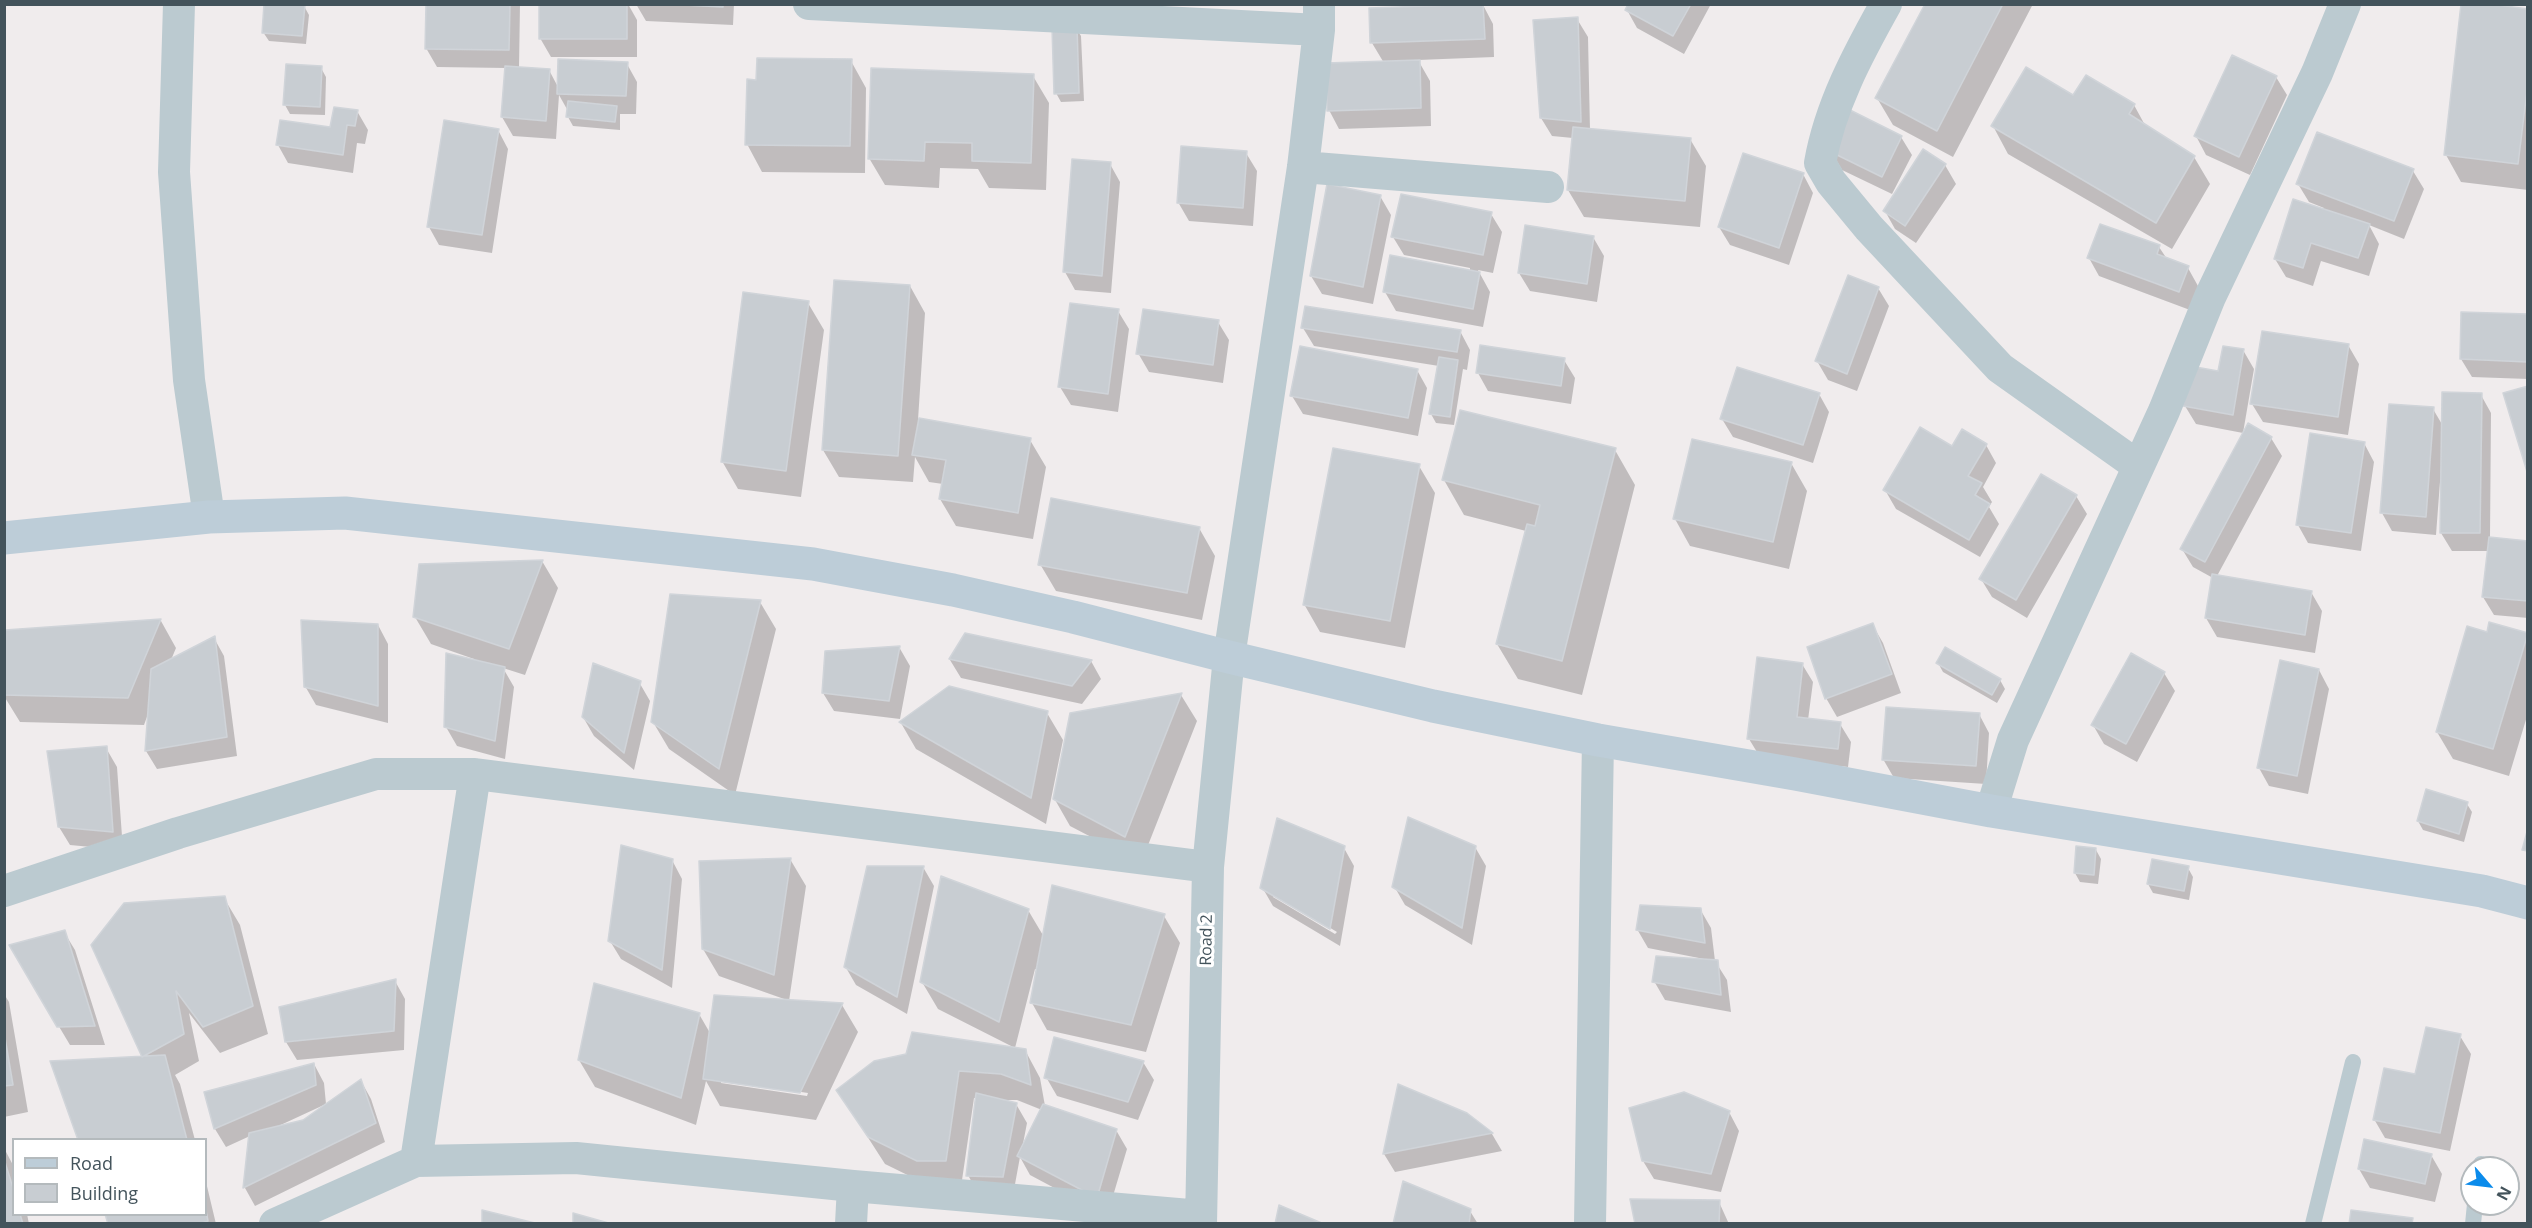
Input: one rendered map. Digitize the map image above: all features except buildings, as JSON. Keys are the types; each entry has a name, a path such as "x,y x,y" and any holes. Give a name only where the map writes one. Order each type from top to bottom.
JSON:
{"street":[{"path":"179,4 174,172 189,380 209,517"},
{"path":"809,4 1319,17"},
{"path":"1886,4 1858,54 1825,135 1820,163 1832,182 1869,228 2000,368 2138,466"},
{"path":"1991,811 2013,740 2164,411 2210,297 2317,73 2344,4"},
{"name":"Road 2","path":"1201,1220 1208,867 1228,657 1303,166 1319,17"},
{"path":"1303,166 1548,187"},
{"path":"4,538 209,517 345,513 813,564 953,590 1073,617 1433,706 1598,740 1991,811 2482,891 2528,903"},
{"path":"1590,1224 1598,740"},
{"path":"4,891 178,833 376,774 476,774 1208,867"},
{"path":"417,1161 476,774"},
{"path":"274,1224 417,1161 576,1158 1201,1220"},
{"path":"851,1224 853,1186"}],"lane":[{"path":"2313,1224 2353,1062"}]}
